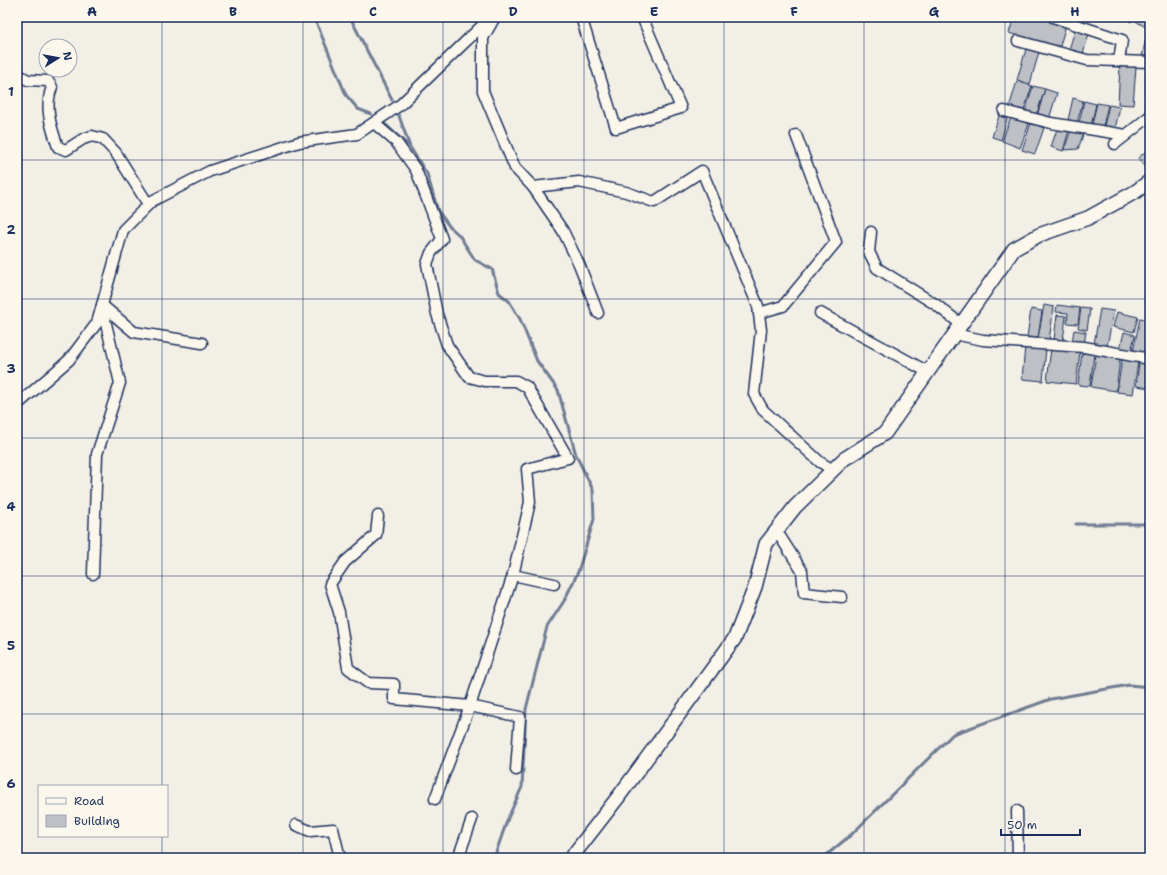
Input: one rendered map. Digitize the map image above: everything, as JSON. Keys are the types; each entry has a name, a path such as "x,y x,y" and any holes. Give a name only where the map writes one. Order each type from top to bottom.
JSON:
{"street":[{"path":"17,405 69,360 96,323 123,230 148,204 210,171 299,142 358,134 400,105 491,17"},
{"path":"495,17 483,38 484,91 515,168 533,187 563,231 579,264 598,313"},
{"path":"581,17 616,128 681,108 642,17"},
{"path":"1053,17 1122,40 1119,61"},
{"path":"1018,41 1087,60 1150,62"},
{"path":"17,74 28,80 48,81 52,87 47,98 49,116 58,147 66,150 92,136 103,139 116,153 148,204"},
{"path":"1004,111 1051,123 1126,135"},
{"path":"1115,144 1150,116"},
{"path":"374,123 396,142 416,170 442,239 431,253 427,264 437,314 447,345 469,377 485,382 516,380 527,387 568,458 527,469 530,502 513,575 470,706 435,799"},
{"path":"759,313 783,306 836,242 796,135"},
{"path":"533,187 579,182 626,192 654,202 702,171 758,306 761,330 754,394 763,410 820,462 833,470"},
{"path":"576,858 574,854 619,796 735,638 755,587 766,544 795,507 844,459 885,433 1014,249 1039,235 1088,218 1135,192 1150,181"},
{"path":"871,232 869,252 877,268 935,304 958,329 983,340 1084,348 1150,359"},
{"path":"102,305 134,332 202,343"},
{"path":"93,574 97,454 120,383 102,305"},
{"path":"820,313 928,372"},
{"path":"378,516 376,535 345,562 330,584 339,612 348,668 368,683 394,684 394,699 470,706 520,717 516,770"},
{"path":"776,530 802,571 804,593 842,597"},
{"path":"513,575 554,584"},
{"path":"1018,811 1018,858"},
{"path":"458,858 472,818"},
{"path":"296,825 310,831 333,829 340,858"}],"building":[{"path":"1014,17 1040,17 1066,25 1059,49 1009,33"},
{"path":"1123,17 1134,17 1131,22"},
{"path":"1136,17 1150,17 1150,23 1147,28 1134,20"},
{"path":"1075,30 1089,34 1082,57 1068,53"},
{"path":"1148,30 1150,31 1150,58 1142,56"},
{"path":"1026,49 1039,52 1030,84 1017,80"},
{"path":"1120,66 1136,67 1133,105 1118,104"},
{"path":"1147,67 1150,68 1150,106 1145,106"},
{"path":"1017,81 1032,86 1023,113 1009,108"},
{"path":"1033,86 1045,89 1036,116 1025,112"},
{"path":"1045,89 1057,93 1049,119 1037,116"},
{"path":"1073,98 1083,101 1077,123 1068,120"},
{"path":"1084,101 1096,104 1091,126 1079,123"},
{"path":"1097,103 1108,105 1103,126 1092,124"},
{"path":"1109,105 1120,107 1115,129 1104,126"},
{"path":"1000,113 1008,116 1001,140 992,137"},
{"path":"1011,117 1029,124 1020,148 1002,141"},
{"path":"1031,123 1044,128 1035,154 1022,150"},
{"path":"1058,126 1069,130 1063,151 1051,147"},
{"path":"1071,130 1084,132 1078,149 1064,150"},
{"path":"1149,149 1150,151 1150,172 1138,158"},
{"path":"1044,305 1054,307 1049,340 1038,338"},
{"path":"1057,305 1080,308 1078,324 1067,323 1068,313 1056,312"},
{"path":"1081,308 1090,309 1087,330 1078,328"},
{"path":"1031,309 1042,311 1038,338 1027,337"},
{"path":"1100,309 1114,311 1107,346 1094,344"},
{"path":"1117,312 1138,317 1134,332 1113,327"},
{"path":"1057,315 1066,316 1063,341 1054,340"},
{"path":"1140,318 1150,320 1150,356 1133,352"},
{"path":"1074,330 1086,332 1084,344 1072,342"},
{"path":"1124,332 1135,335 1131,352 1120,349"},
{"path":"1025,346 1046,348 1043,381 1022,379"},
{"path":"1051,348 1080,352 1076,384 1047,381"},
{"path":"1082,353 1094,354 1090,386 1078,385"},
{"path":"1096,355 1120,359 1116,391 1091,387"},
{"path":"1122,359 1138,362 1133,394 1117,392"},
{"path":"1139,363 1150,364 1150,388 1136,386"}],"waterway":[{"path":"314,17 346,95 358,109 371,114"},
{"path":"350,17 392,100"},
{"path":"399,116 410,147 427,174 438,211 449,226 459,235 475,260 492,269 499,293 509,301 520,319 537,361 558,390 576,455 593,490 594,519 578,572 564,601 547,627 526,709 522,787 508,818 494,858"},
{"path":"384,123 409,146"},
{"path":"1076,524 1150,524"},
{"path":"823,858 852,834 953,734 1051,699 1129,685 1150,687"}]}
